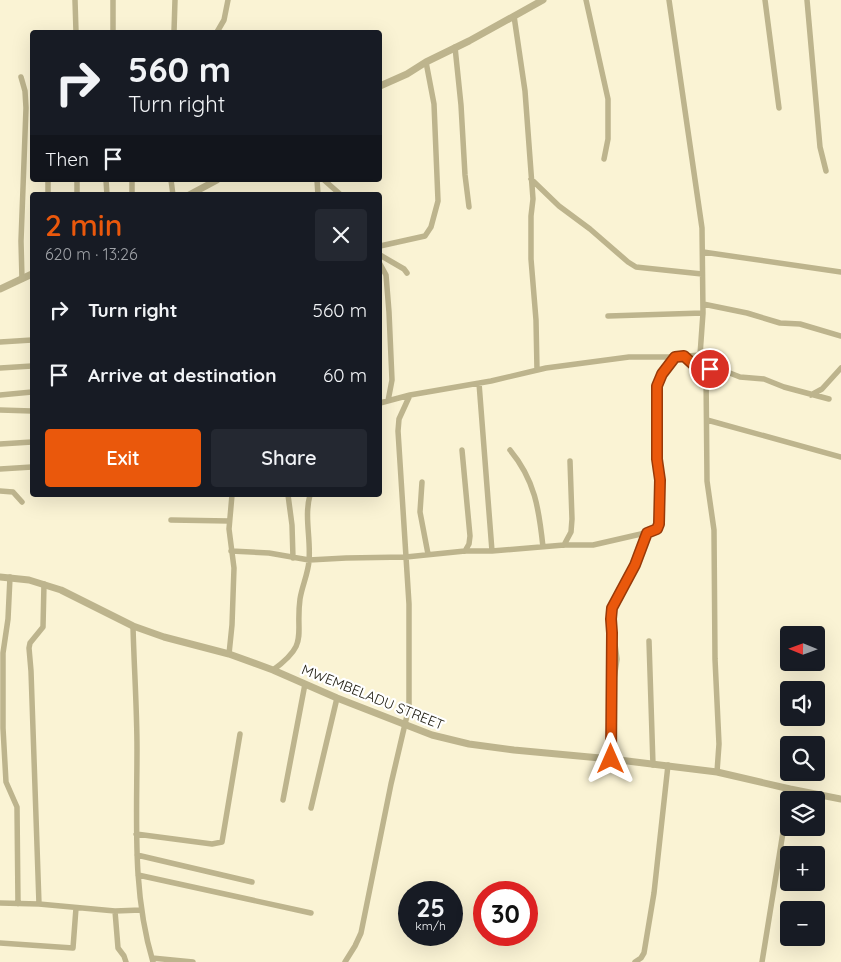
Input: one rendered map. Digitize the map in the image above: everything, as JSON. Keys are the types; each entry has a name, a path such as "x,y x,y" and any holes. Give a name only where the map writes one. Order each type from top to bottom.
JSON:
{"street":[{"path":"76,0 76,30"},
{"path":"113,0 113,30"},
{"path":"174,30 175,0"},
{"path":"218,30 224,20 228,0"},
{"path":"382,85 407,74 543,0"},
{"path":"586,0 608,99 608,139 604,159"},
{"path":"669,0 700,211 703,252 703,313 700,355 706,374 708,481 714,530 715,659 719,744 717,772"},
{"path":"765,0 779,108"},
{"path":"807,0 820,147 826,172"},
{"path":"514,16 526,90 533,199 530,258 536,320 537,370"},
{"path":"455,47 464,175 469,206"},
{"path":"382,246 425,236 431,227 438,205 434,104 426,62"},
{"path":"22,77 26,108 21,241 22,279"},
{"path":"531,179 559,206 636,267 702,274"},
{"path":"196,192 213,182"},
{"path":"326,182 338,192"},
{"path":"703,252 841,272"},
{"path":"382,256 404,269 407,273"},
{"path":"382,268 386,276 389,312 392,380 388,401"},
{"path":"0,288 30,275"},
{"path":"703,304 747,313 780,323 806,326 841,336"},
{"path":"608,316 703,313"},
{"path":"0,342 30,340"},
{"path":"382,403 410,395 537,370 629,357 700,355"},
{"path":"684,356 706,374"},
{"path":"231,551 269,553 309,560 406,557 465,551 593,545 657,529 659,524 660,480 657,459 657,386 662,374 675,357"},
{"path":"0,368 30,366"},
{"path":"706,374 710,369 717,368 740,377 764,379 784,387 829,399"},
{"path":"811,395 822,389 841,368"},
{"path":"478,383 492,551"},
{"path":"0,395 30,392"},
{"path":"345,962 355,946 360,933 409,707 410,665 406,557 398,431 399,418 410,395"},
{"path":"0,410 30,411"},
{"path":"706,420 841,458"},
{"path":"0,444 30,442"},
{"path":"462,450 470,536 469,544 465,551"},
{"path":"510,450 526,471 534,494 540,514 543,547"},
{"path":"564,545 571,532 570,461"},
{"path":"0,469 30,467"},
{"path":"422,482 420,512 428,554"},
{"path":"0,491 13,492 22,502"},
{"path":"229,654 234,568 229,521 232,497"},
{"path":"288,497 292,525 293,558"},
{"path":"273,670 291,655 299,639 300,599 309,560 307,509 310,497"},
{"path":"171,520 229,521"},
{"path":"611,759 611,614 612,608 635,565 647,533"},
{"name":"MWEMBELADU STREET","path":"0,577 10,577 44,584 81,598 132,626 164,637 229,654 432,735 469,744 514,750 668,765 717,772 841,799"},
{"path":"10,577 8,619 3,653 3,728 6,782 17,807 18,904"},
{"path":"38,904 32,671 29,648 30,643 43,627 44,584"},
{"path":"132,626 137,747 136,834 141,910 152,960 193,962"},
{"path":"649,641 653,765"},
{"path":"283,800 305,684"},
{"path":"311,808 337,698"},
{"path":"136,834 212,844 222,842 240,734"},
{"path":"635,962 644,953 654,893 668,765"},
{"path":"762,962 790,789"},
{"path":"137,855 252,882"},
{"path":"138,875 312,913"},
{"path":"0,903 38,904 115,911 141,910"},
{"path":"0,944 74,948 76,908"},
{"path":"115,911 118,948 126,962"}],"route":[{"path":"611,759 612,608 635,565 647,533 659,527 660,480 657,459 658,380 675,357 684,356 706,376 706,372 710,369"}]}
